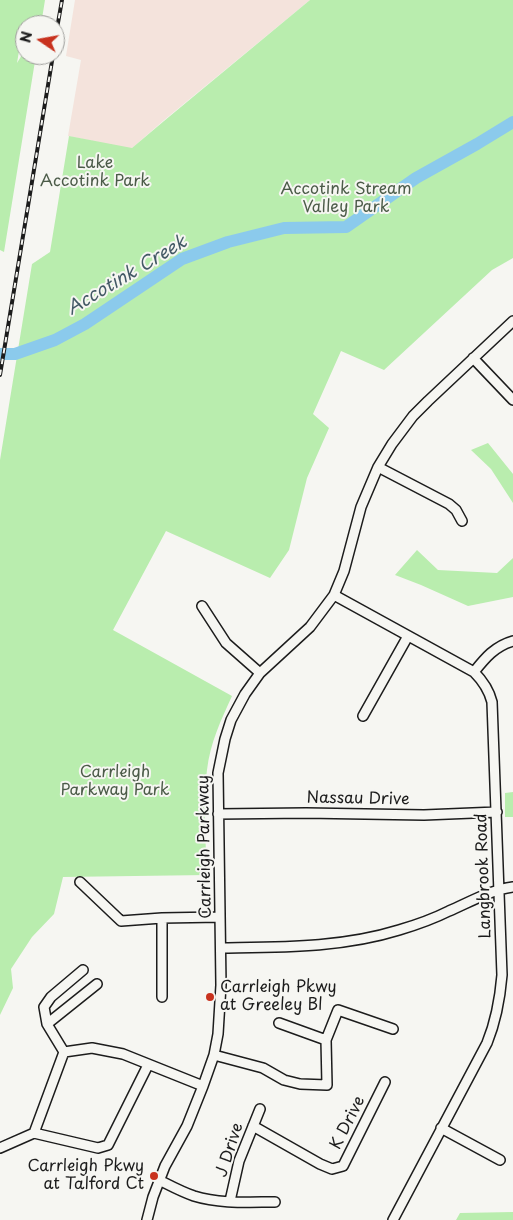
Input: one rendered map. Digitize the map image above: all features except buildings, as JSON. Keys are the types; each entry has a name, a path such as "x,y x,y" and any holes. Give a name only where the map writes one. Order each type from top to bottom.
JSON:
{"street":[{"name":"Carrleigh Parkway","path":"147,1220 159,1180 187,1126 214,1055 220,1016 221,985 218,774 225,738 238,705 260,673 310,627 334,595 346,564 361,507 378,467 392,444 413,416 513,321"},
{"path":"473,358 513,400"},
{"path":"378,467 449,504 456,510 462,521"},
{"name":"Langbrook Road","path":"334,595 474,672 486,686 492,702 502,975 498,1011 486,1043 394,1220"},
{"path":"202,606 226,644 260,673"},
{"path":"363,716 408,636"},
{"path":"474,672 496,648 513,641"},
{"name":"Nassau Drive","path":"218,814 306,812 424,815 496,812"},
{"path":"80,882 121,921 220,917"},
{"path":"221,948 286,947 372,937 423,922 477,898 513,887"},
{"path":"162,918 162,997"},
{"path":"64,1052 47,1024 44,1007 51,997 84,970"},
{"path":"47,1024 97,984"},
{"path":"214,1055 263,1068 284,1080 300,1084 327,1085 326,1040 338,1010 393,1029"},
{"path":"279,1023 326,1040"},
{"path":"64,1052 92,1048 123,1054 203,1086"},
{"path":"34,1133 64,1052"},
{"path":"0,1148 34,1133 98,1148 108,1145 148,1065"},
{"name":"K Drive","path":"252,1126 320,1164 332,1169 343,1166 385,1082"},
{"name":"J Drive","path":"230,1201 239,1161 260,1109"},
{"path":"441,1128 500,1160"},
{"path":"159,1180 195,1196 210,1200 275,1202"}],"shaded area":[{"path":"75,0 310,0 131,149 68,136 81,60 66,56"}],"green space":[{"path":"0,0 45,0 43,15 15,15 15,65 34,65 4,252 0,250"},
{"name":"Accotink Stream Valley Park","path":"310,0 513,0 513,258 492,270 384,370 341,351 313,414 329,428 307,478 289,550 270,578 166,531 113,630 232,696 213,741 208,760 205,809 207,875 63,877 54,914 32,937 11,969 13,988 0,1015 0,460 32,264 50,252 69,136 132,148"},
{"path":"488,443 513,474 513,503 491,469 471,450"},
{"path":"417,550 438,570 497,573 513,558 513,597 468,606 395,575"},
{"path":"513,792 513,817 505,817 505,793"},
{"path":"513,1212 513,1220 456,1220 460,1213"}],"waterway":[{"name":"Accotink Creek","path":"0,354 15,354 55,340 85,324 182,259 228,242 284,228 346,227 416,178 513,122"}],"railway":[{"path":"59,15 62,0"},
{"path":"0,375 51,65"}],"place":[{"name":"Carrleigh Pkwy at Greeley Bl","path":"210,997"},
{"name":"Carrleigh Pkwy at Talford Ct","path":"154,1176"}],"park label":[{"name":"Lake Accotink Park","path":"95,173"},
{"name":"Carrleigh Parkway Park","path":"115,782"}]}
